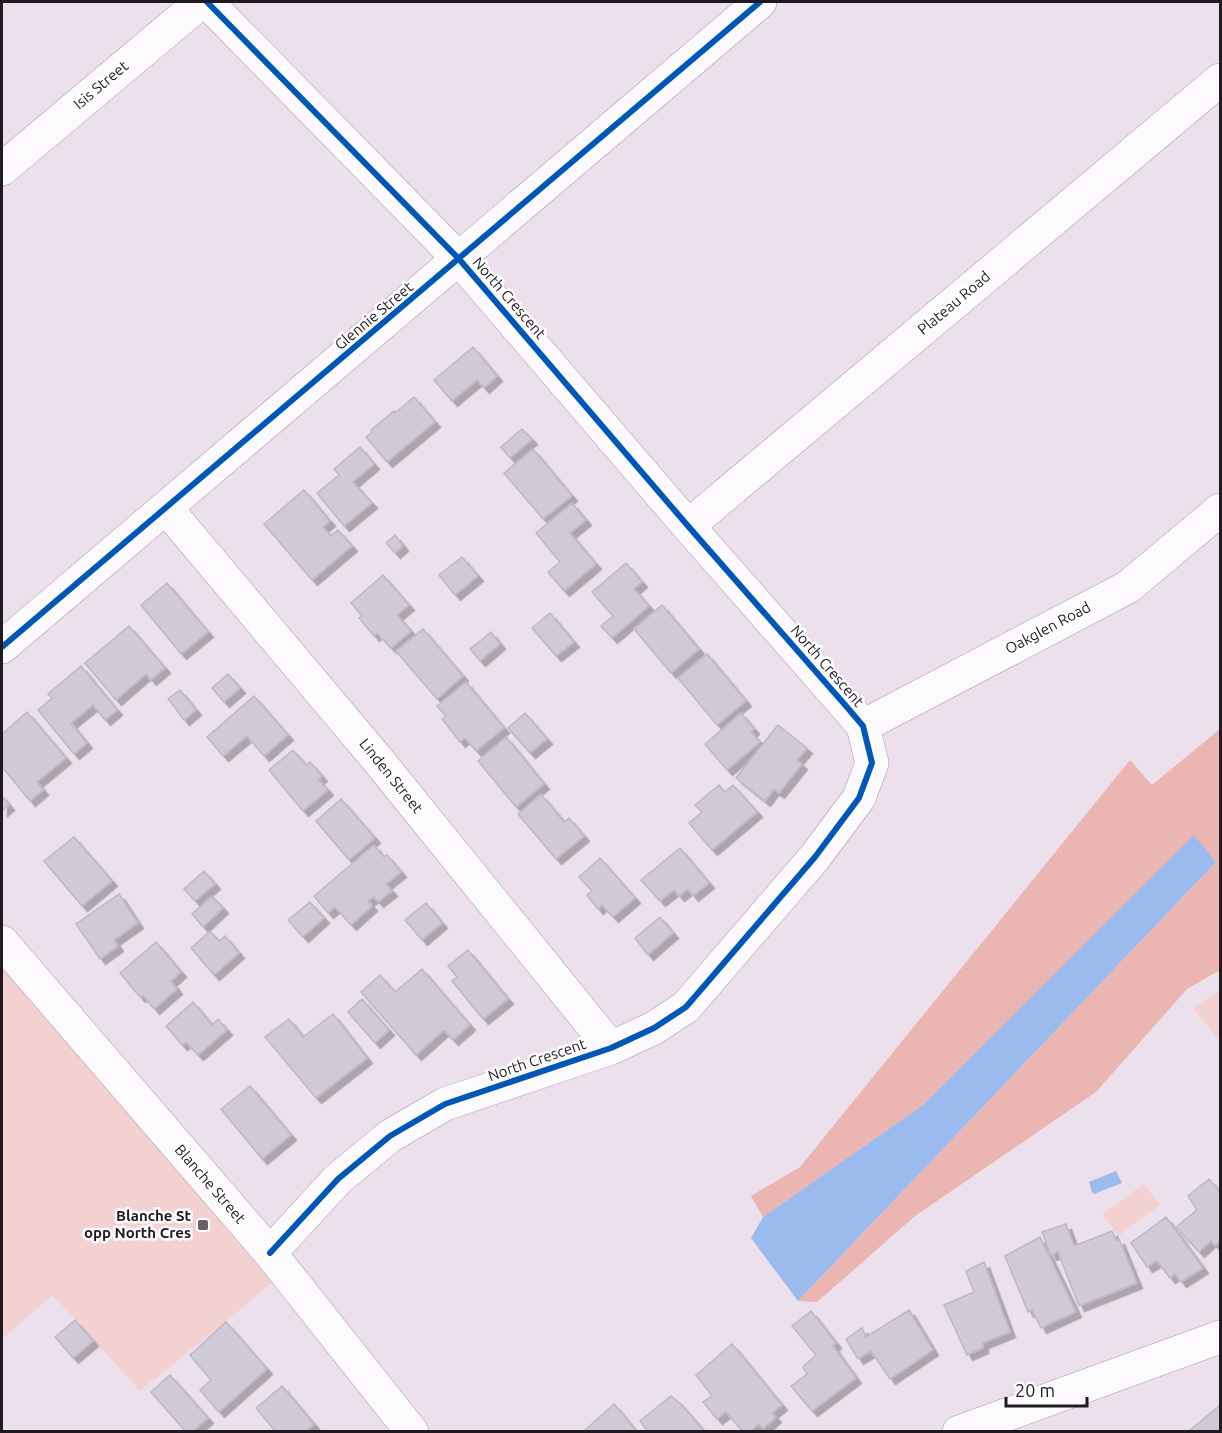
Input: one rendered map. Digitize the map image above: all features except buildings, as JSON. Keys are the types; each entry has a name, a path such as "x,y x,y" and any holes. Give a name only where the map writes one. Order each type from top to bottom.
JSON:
{"street":[{"name":"Isis Street","path":"2,169 201,2"},
{"name":"North Crescent","path":"207,2 459,259 862,726 872,763 859,798 815,857 686,1007 654,1028 611,1048 445,1104 399,1131 338,1179 270,1253"},
{"name":"Glennie Street","path":"2,647 760,2"},
{"name":"Plateau Road","path":"688,526 1221,80"},
{"name":"Linden Street","path":"166,508 373,754 611,1048"},
{"name":"Oakglen Road","path":"862,726 1128,587 1221,510"},
{"name":"Blanche Street","path":"2,942 270,1253 412,1431"},
{"path":"959,1431 1221,1336"}],"shaded area":[{"path":"1220,729 1220,970 1187,989 1096,1092 915,1216 817,1302 798,1301 1216,862 1194,836 923,1105 763,1217 751,1196 800,1167 1130,760 1152,785"},
{"path":"2,965 272,1282 140,1391 53,1295 2,1339"},
{"path":"1220,990 1220,1041 1193,1008"},
{"path":"1144,1184 1160,1205 1118,1236 1102,1214"}],"water":[{"path":"1194,835 1216,862 798,1301 751,1238 763,1217 923,1105"},
{"path":"1116,1171 1122,1183 1094,1194 1092,1192 1089,1182"}],"cycle path":[{"path":"207,2 459,259 863,726 872,763 859,798 815,857 686,1007 654,1028 611,1048 445,1104 390,1136 338,1179 270,1253"},
{"path":"2,647 760,2"}],"place":[{"name":"Blanche St opp North Cres","path":"203,1225"}]}
